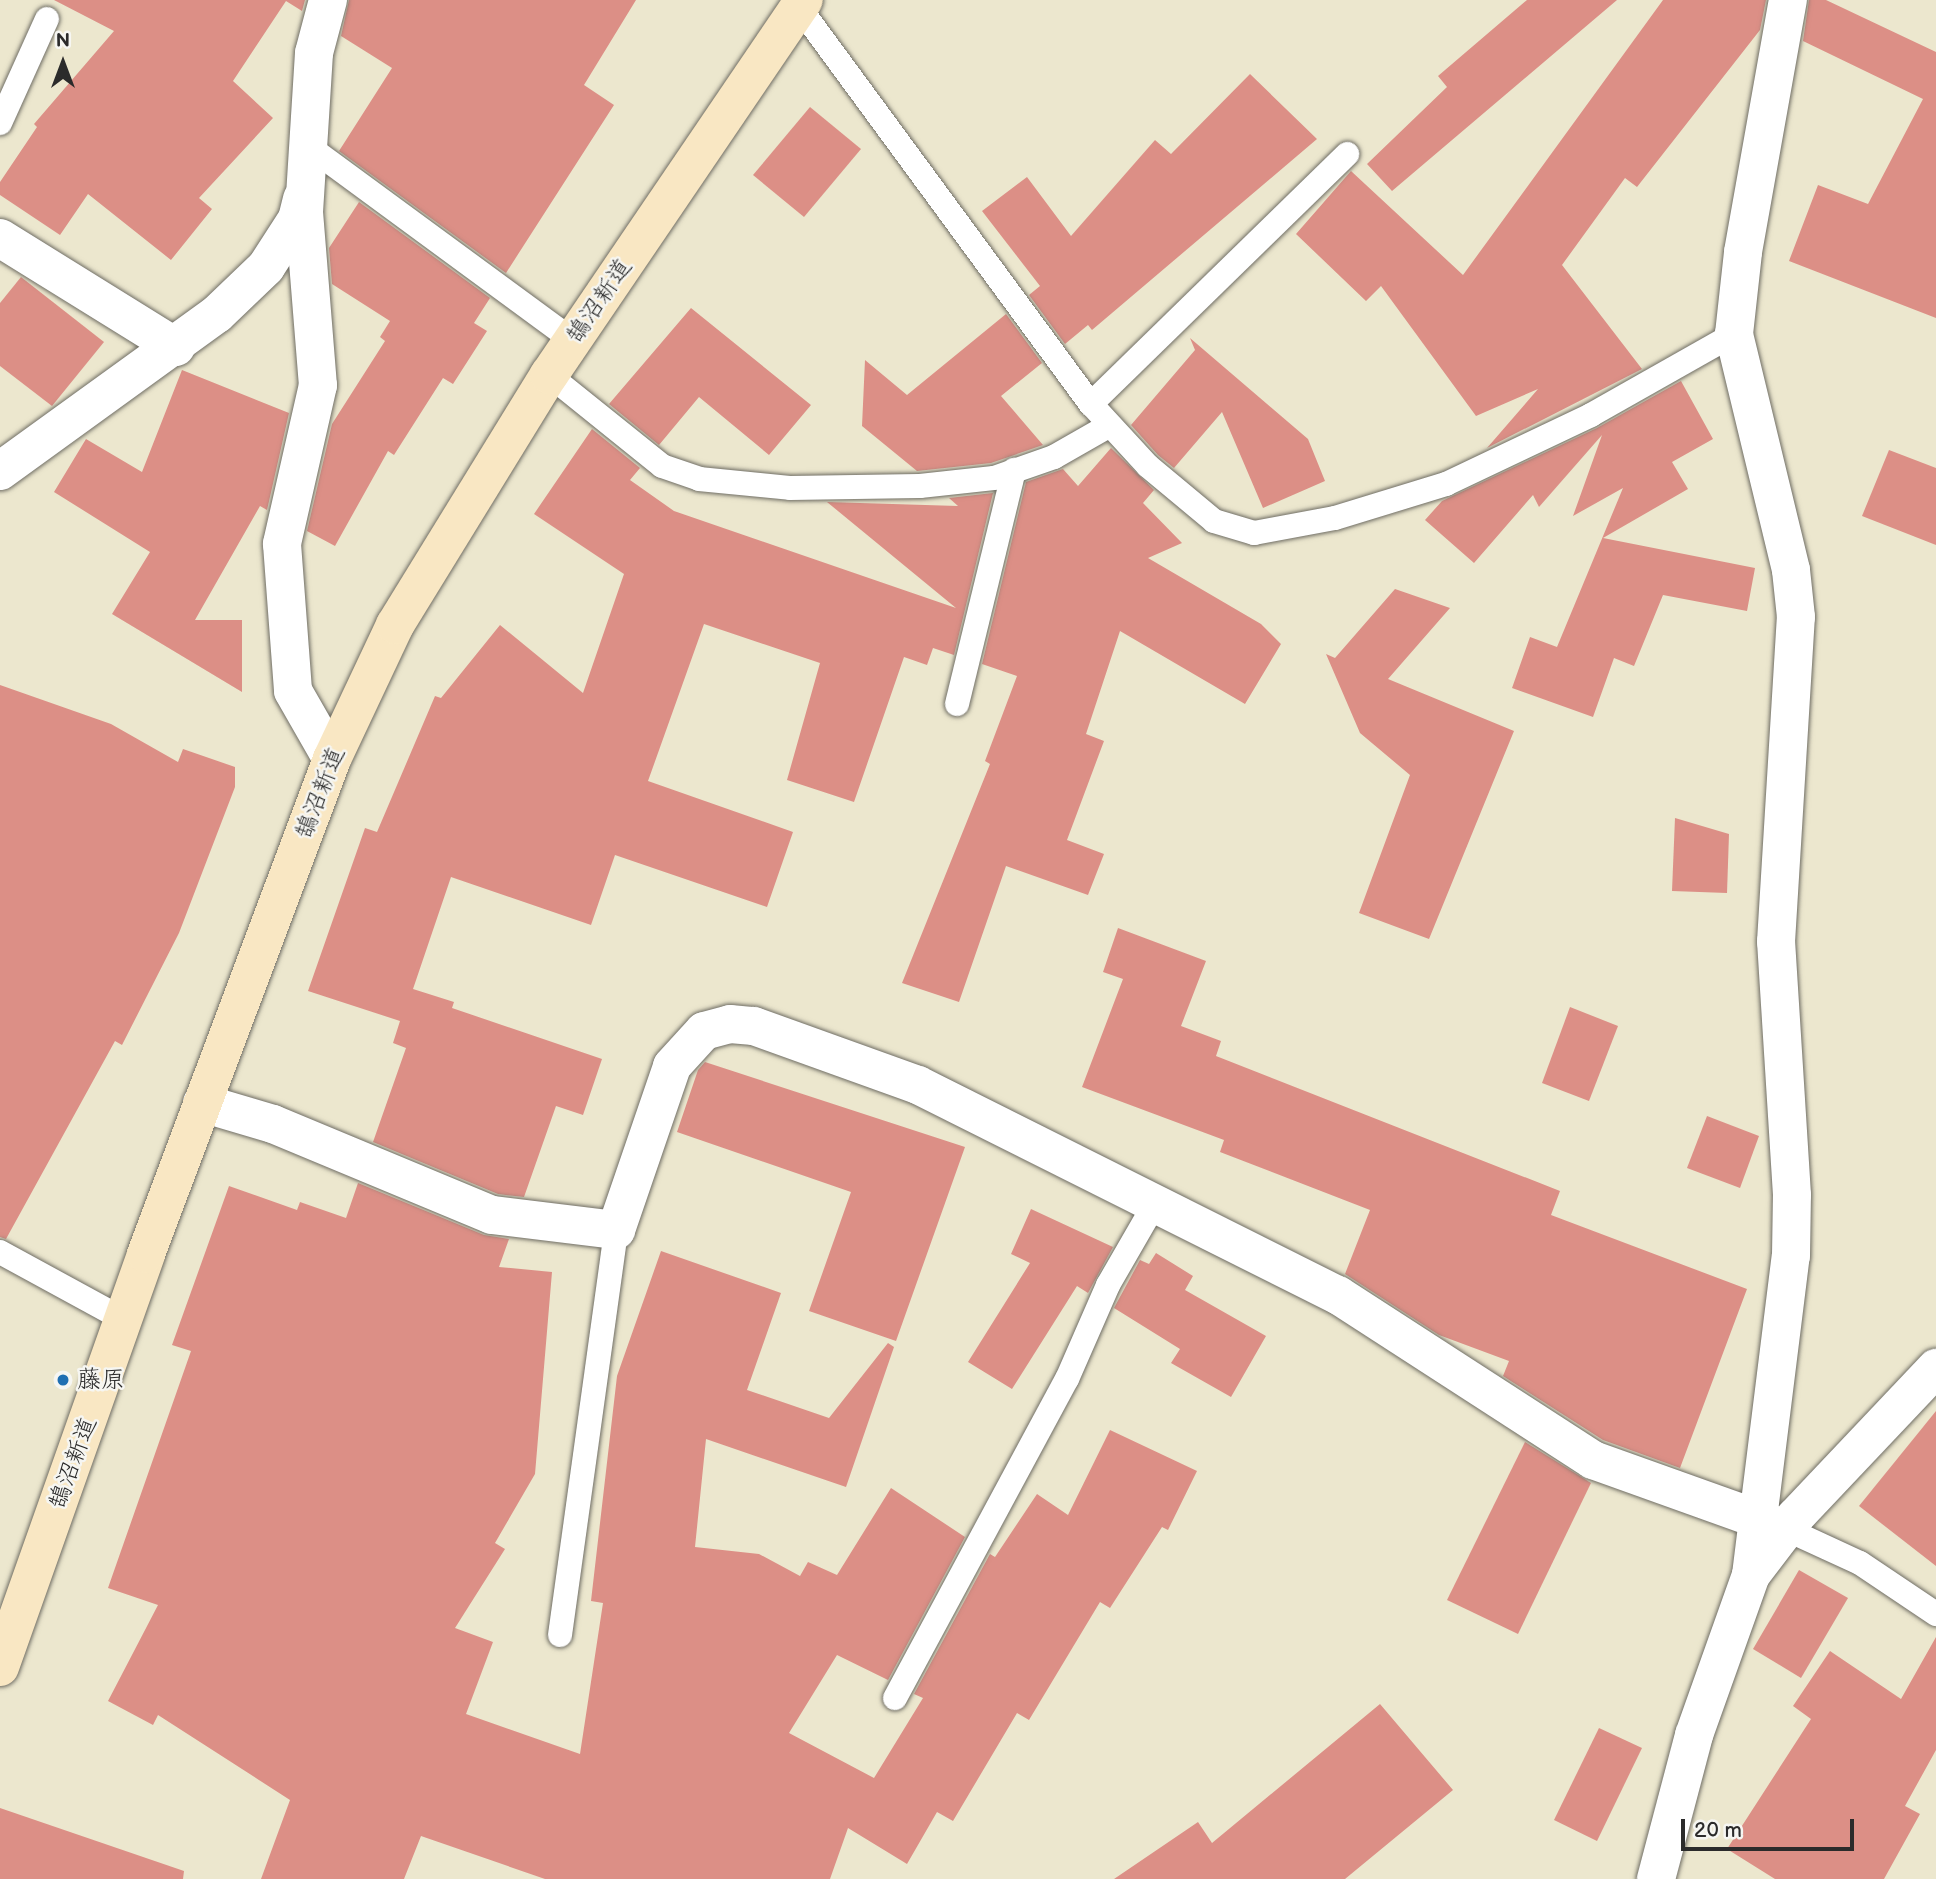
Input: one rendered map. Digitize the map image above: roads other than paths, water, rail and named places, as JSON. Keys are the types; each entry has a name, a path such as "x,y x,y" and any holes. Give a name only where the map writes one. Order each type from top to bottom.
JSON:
{"street":[{"path":"328,0 314,53 306,184 318,385 282,544 283,593 293,691 332,758"},
{"path":"1656,1879 1694,1735 1771,1522 1791,1256 1793,1195 1776,942 1796,617 1791,570 1734,334 1743,252 1788,0"},
{"name":"鵠沼新道","path":"0,1667 123,1319 332,758 394,625 549,375 802,4"},
{"path":"0,471 176,347 266,267 297,219 306,184"},
{"path":"0,238 176,347"},
{"path":"202,1103 273,1124 492,1215 616,1230 672,1066 704,1031 730,1024 754,1026 918,1085 1338,1295 1592,1460 1771,1522"},
{"path":"1771,1522 1936,1368"}],"lane":[{"path":"802,4 1091,404 1148,466 1214,521 1254,533 1335,518 1446,484 1591,415 1734,334"},
{"path":"0,123 47,19"},
{"path":"308,146 572,340"},
{"path":"1091,404 1347,154"},
{"path":"549,375 662,466 699,479 790,488 920,486 993,478 1054,457 1111,425"},
{"path":"957,704 1014,470"},
{"path":"895,1698 1067,1379 1108,1285 1156,1202"},
{"path":"560,1635 616,1230"},
{"path":"0,1252 123,1319"},
{"path":"1771,1522 1860,1563 1936,1614"}],"place":[{"name":"藤原","path":"63,1380"}]}
